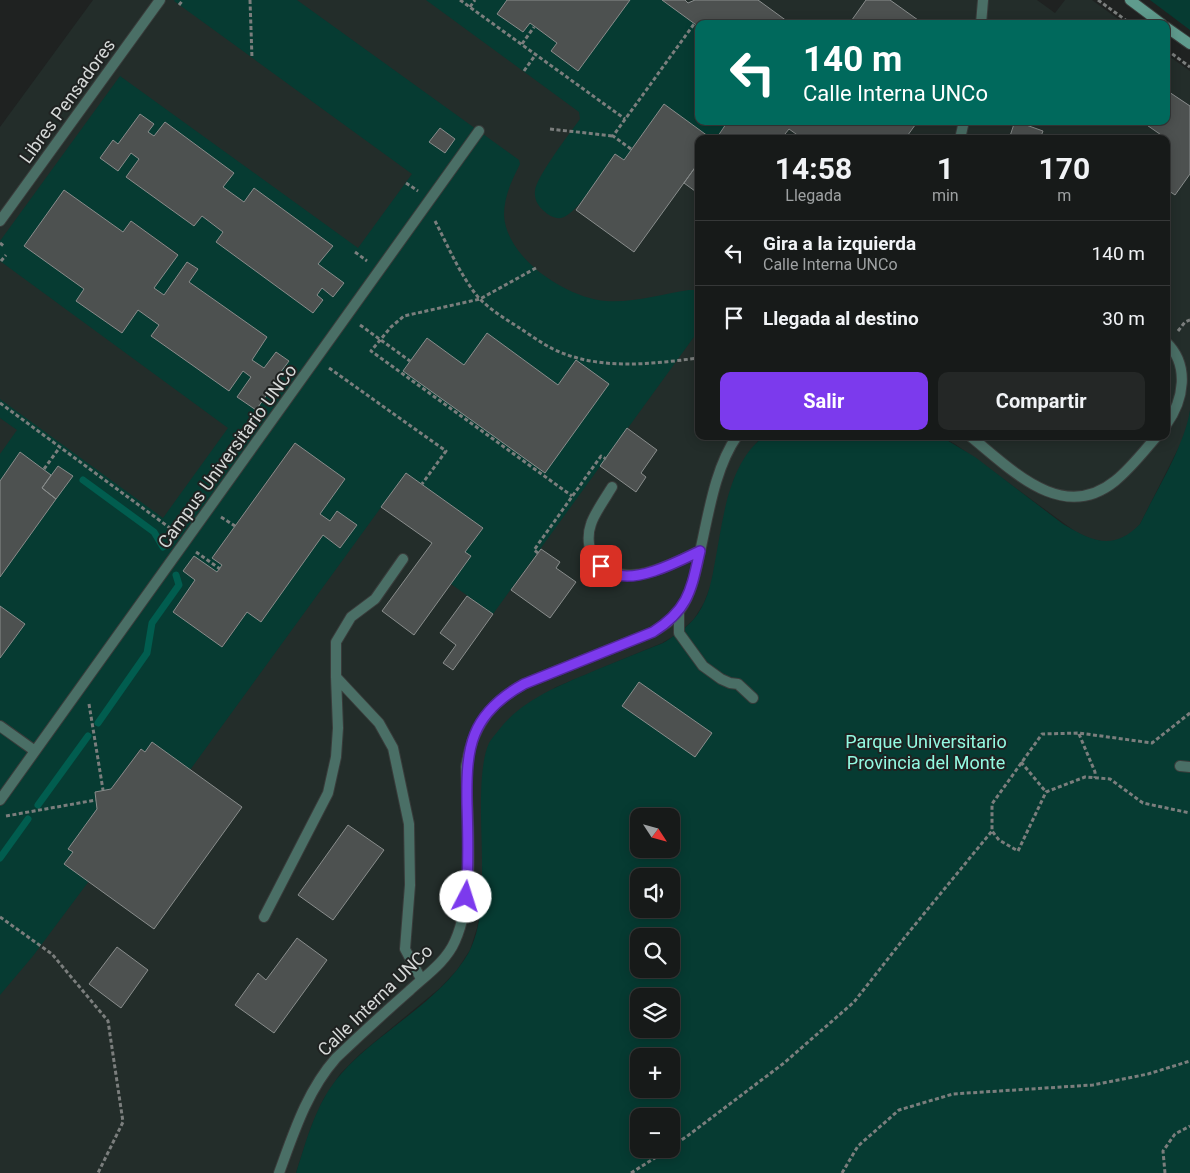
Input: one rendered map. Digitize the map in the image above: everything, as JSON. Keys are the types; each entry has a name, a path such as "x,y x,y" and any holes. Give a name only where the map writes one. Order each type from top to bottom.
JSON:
{"main road":[{"path":"1130,0 1157,20"},
{"path":"1170,30 1190,44"}],"street":[{"name":"Libres Pensadores","path":"0,221 160,0"},
{"path":"981,20 983,0"},
{"name":"Campus Universitario UNCo","path":"0,800 480,131"},
{"path":"1170,346 1180,360 1182,382 1177,407 1170,418"},
{"name":"Calle Interna UNCo","path":"279,1173 301,1113 324,1072 336,1058 421,980 445,956 455,942 464,907 468,864 466,767 468,751 483,718 509,692 524,684 653,632 679,612 690,591 719,474 735,440"},
{"path":"975,440 1037,487 1062,496 1075,497 1089,495 1114,482 1125,473 1154,440"},
{"path":"612,487 591,523 589,548 593,558 601,566 614,574 629,576 670,565 700,551"},
{"path":"264,917 328,793 336,757 338,728 336,642 350,617 375,599 404,559"},
{"path":"679,612 679,633 703,666 721,679 738,684 753,698"},
{"path":"336,678 379,723 393,748 409,824 410,885 405,950 421,980"},
{"path":"0,726 35,751"}],"path":[{"path":"179,5 183,0"},
{"path":"250,0 252,58"},
{"path":"460,0 625,119"},
{"path":"470,7 475,0"},
{"path":"1098,0 1126,20"},
{"path":"613,136 694,24"},
{"path":"522,44 534,27"},
{"path":"1170,53 1190,67"},
{"path":"524,71 536,54"},
{"path":"550,129 613,136 631,149"},
{"path":"426,205 466,279 480,299 542,343 566,354 608,363 635,364 695,358"},
{"path":"0,243 5,247"},
{"path":"1,261 6,255"},
{"path":"536,268 480,299 412,314 398,321 379,339 371,351 572,496"},
{"path":"347,316 410,361"},
{"path":"317,359 446,451 422,484"},
{"path":"0,403 220,569"},
{"path":"44,469 60,447"},
{"path":"538,553 534,550 572,496 602,456 606,459"},
{"path":"85,681 103,790"},
{"path":"680,1141 784,1063 854,1002 992,831 992,804 1042,734 1079,734 1152,743 1190,713"},
{"path":"1079,734 1095,772 1095,778"},
{"path":"1021,762 1046,792"},
{"path":"992,831 1000,840 1018,851 1046,792 1085,777 1110,779 1143,803 1190,813"},
{"path":"0,817 96,800"},
{"path":"0,917 52,954 108,1021 123,1122 98,1173"},
{"path":"842,1173 858,1146 899,1110 953,1094 1094,1085 1148,1074 1190,1061"},
{"path":"1165,1173 1163,1151 1175,1134 1190,1126"},
{"path":"630,1173 654,1158"}],"shaded area":[{"path":"93,0 1037,0 1055,13 1065,0 1092,0 1120,20 695,20 695,125 1170,125 1170,57 1190,71 1189,421 1182,441 1140,524 1131,534 1118,540 1106,542 1091,539 1076,532 948,440 1170,440 1170,135 695,135 695,440 759,440 734,479 711,585 704,603 694,619 679,633 662,643 554,688 482,874 481,902 477,928 470,950 457,970 440,988 360,1054 340,1074 323,1100 311,1127 296,1173 0,1173 0,127"}],"green space":[{"path":"297,0 519,160 520,164 511,182 504,208 507,231 515,246 541,273 573,292 606,301 637,299 695,290 695,336 493,614 451,584 465,552 483,528 406,473 190,770 140,749 111,789 95,792 97,809 69,849 73,852 64,864 89,881 33,956 0,995 0,658 25,624 0,606 0,577 56,499 42,488 51,475 20,453 0,481 0,454 17,430 0,418 0,399 163,518 228,428 0,261 0,241 120,76 358,248 412,174 174,1","holes":["140,114 154,124 148,132 154,136 165,122 234,173 223,187 244,202 254,188 332,245 318,264 333,296 322,288 317,295 323,300 313,313 216,242 223,232 202,216 194,226 126,177 139,159 131,153 118,171 100,158 113,141 118,144","64,190 123,232 131,221 178,254 154,288 164,295 187,262 197,269 189,282 267,337 252,360 264,368 276,352 289,361 277,377 285,383 277,395 270,390 256,410 237,397 251,377 243,371 229,391 152,337 159,325 138,310 121,333 76,301 84,289 24,246","294,443 345,479 320,514 330,521 337,511 356,525 340,548 323,535 261,622 247,612 223,647 173,612 195,580 217,572 222,565 212,558"]},
{"path":"426,0 507,0 497,14 523,32 530,23 557,43 551,51 578,71 630,0 662,0 695,24 695,125 725,125 719,135 707,135 664,104 624,160 615,154 575,209 568,215 556,218 538,205 535,191 547,166 580,119 579,112"},
{"path":"1150,0 1190,0 1190,30"},
{"name":"Parque Universitario Provincia del Monte","path":"1190,410 1190,1173 296,1173 313,1121 332,1085 372,1044 443,986 457,970 474,941 482,894 481,816 483,768 485,754 490,741 519,710 543,694 569,681 663,643 693,620 705,601 709,588 728,496 734,479 741,463 751,448 760,440 947,440 975,457 1063,524 1084,535 1103,541 1121,538 1140,524 1176,453"}],"building":[{"path":"507,0 630,0 578,71 551,51 557,43 530,23 523,32 497,14"},
{"path":"662,0 685,0 688,3 695,0 758,0 786,20 695,20 695,24"},
{"path":"866,0 890,0 918,20 852,20"},
{"path":"1170,93 1190,106 1190,174 1175,195 1170,192 1170,135 1161,135 1147,125 1170,125"},
{"path":"664,104 707,135 695,135 695,168 634,252 576,210 615,154 624,160"},
{"path":"140,114 154,124 148,132 154,136 165,122 234,173 223,187 244,202 254,188 333,246 318,264 344,283 333,297 322,288 317,295 323,300 313,313 216,242 223,232 202,216 194,226 126,177 139,159 131,153 118,171 100,158 113,140 118,144"},
{"path":"725,125 915,125 908,135 797,135 789,129 784,135 719,135"},
{"path":"1014,125 1026,125 1043,131 1042,135 1010,135"},
{"path":"440,128 455,139 445,153 429,142"},
{"path":"695,168 695,191 684,183"},
{"path":"64,190 123,232 131,221 178,255 154,288 164,295 187,262 198,269 189,282 267,337 252,360 264,368 276,352 289,361 277,377 285,383 276,395 270,390 256,410 237,397 251,377 243,371 229,391 151,336 159,325 138,310 122,333 76,301 84,289 24,246"},
{"path":"487,333 558,385 576,360 609,384 545,473 403,371 427,338 464,365"},
{"path":"627,428 657,450 641,473 646,477 636,492 600,466"},
{"path":"295,443 345,479 320,514 330,521 337,511 357,525 340,548 323,535 261,622 247,612 222,647 173,612 195,580 183,571 194,556 217,572 222,565 212,558"},
{"path":"20,452 51,475 42,488 56,499 0,577 0,481"},
{"path":"58,466 73,476 56,499 42,488"},
{"path":"406,473 483,528 465,552 471,556 414,635 382,611 432,543 381,507"},
{"path":"541,549 560,562 556,568 576,582 550,618 511,590"},
{"path":"467,596 493,614 453,670 443,663 456,645 440,633"},
{"path":"0,606 25,624 0,658"},
{"path":"639,682 712,733 695,757 622,706"},
{"path":"152,742 242,807 154,929 64,864 73,852 68,849 97,809 95,792 111,789 141,749 145,752"},
{"path":"348,825 384,850 333,920 298,895"},
{"path":"297,938 327,960 274,1033 235,1005 258,973 266,980"},
{"path":"117,947 148,970 121,1008 89,984"}],"waterway":[{"path":"83,480 154,532 163,547"},
{"path":"98,723 147,653 152,623 179,585 176,575"},
{"path":"38,805 88,736"},
{"path":"0,858 28,819"}],"route":[{"path":"466,897 468,864 466,767 468,751 483,718 509,692 524,684 653,632 667,623 679,612 687,598 694,579 700,551 670,565 629,576 614,574 601,566"}]}
